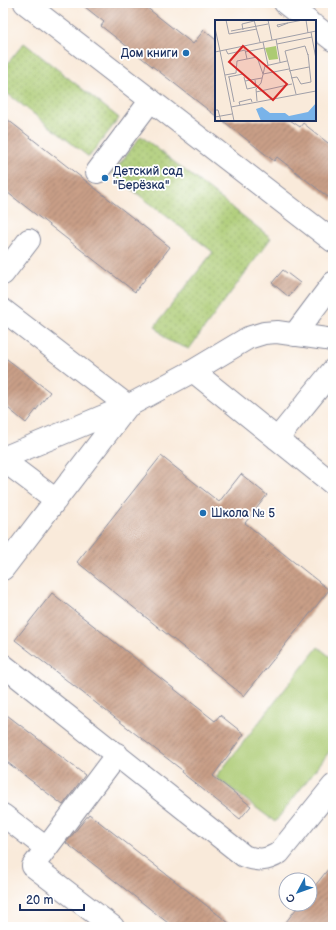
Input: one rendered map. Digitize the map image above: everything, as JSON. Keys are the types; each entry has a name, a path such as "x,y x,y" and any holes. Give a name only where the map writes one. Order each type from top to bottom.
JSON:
{"street":[{"path":"26,3 333,241"},
{"path":"285,3 307,20"},
{"path":"316,27 333,40"},
{"path":"97,172 151,100"},
{"path":"3,274 29,240"},
{"path":"294,335 333,283"},
{"path":"3,310 128,406"},
{"path":"56,500 3,459 128,406 248,338 264,333 277,332 333,340"},
{"path":"278,439 333,370"},
{"path":"192,371 333,484"},
{"path":"3,569 128,406"},
{"path":"3,666 117,754 244,856 255,860 270,859 279,853 333,786"},
{"path":"113,927 33,866 117,754"},
{"path":"3,815 46,848"}],"green space":[{"path":"24,43 119,118 89,157 3,90 3,69"},
{"path":"141,136 271,238 189,349 167,340 155,326 213,252 112,174"},
{"path":"318,647 333,659 333,747 275,822 216,777"}],"building":[{"path":"80,3 141,3 193,44 204,30 215,39 215,115 101,26 104,22"},
{"path":"3,116 170,247 135,292 3,189"},
{"path":"223,121 291,121 300,127 303,123 333,147 333,201 277,157 274,161"},
{"path":"283,270 300,283 289,297 272,283"},
{"path":"3,356 50,392 26,423 3,404"},
{"path":"161,456 219,502 241,474 267,495 245,523 329,590 244,696 77,562"},
{"path":"52,593 215,721 220,715 244,734 213,776 251,806 240,819 181,772 182,770 15,640"},
{"path":"3,712 85,775 63,805 3,759"},
{"path":"89,814 234,927 173,927 66,843"},
{"path":"333,863 333,927 282,927 294,912 318,912 318,882"}],"place":[{"name":"Дом книги","path":"186,53"},
{"name":"Детский сад \"Берёзка\"","path":"105,178"},
{"name":"Школа № 5","path":"203,513"}]}
